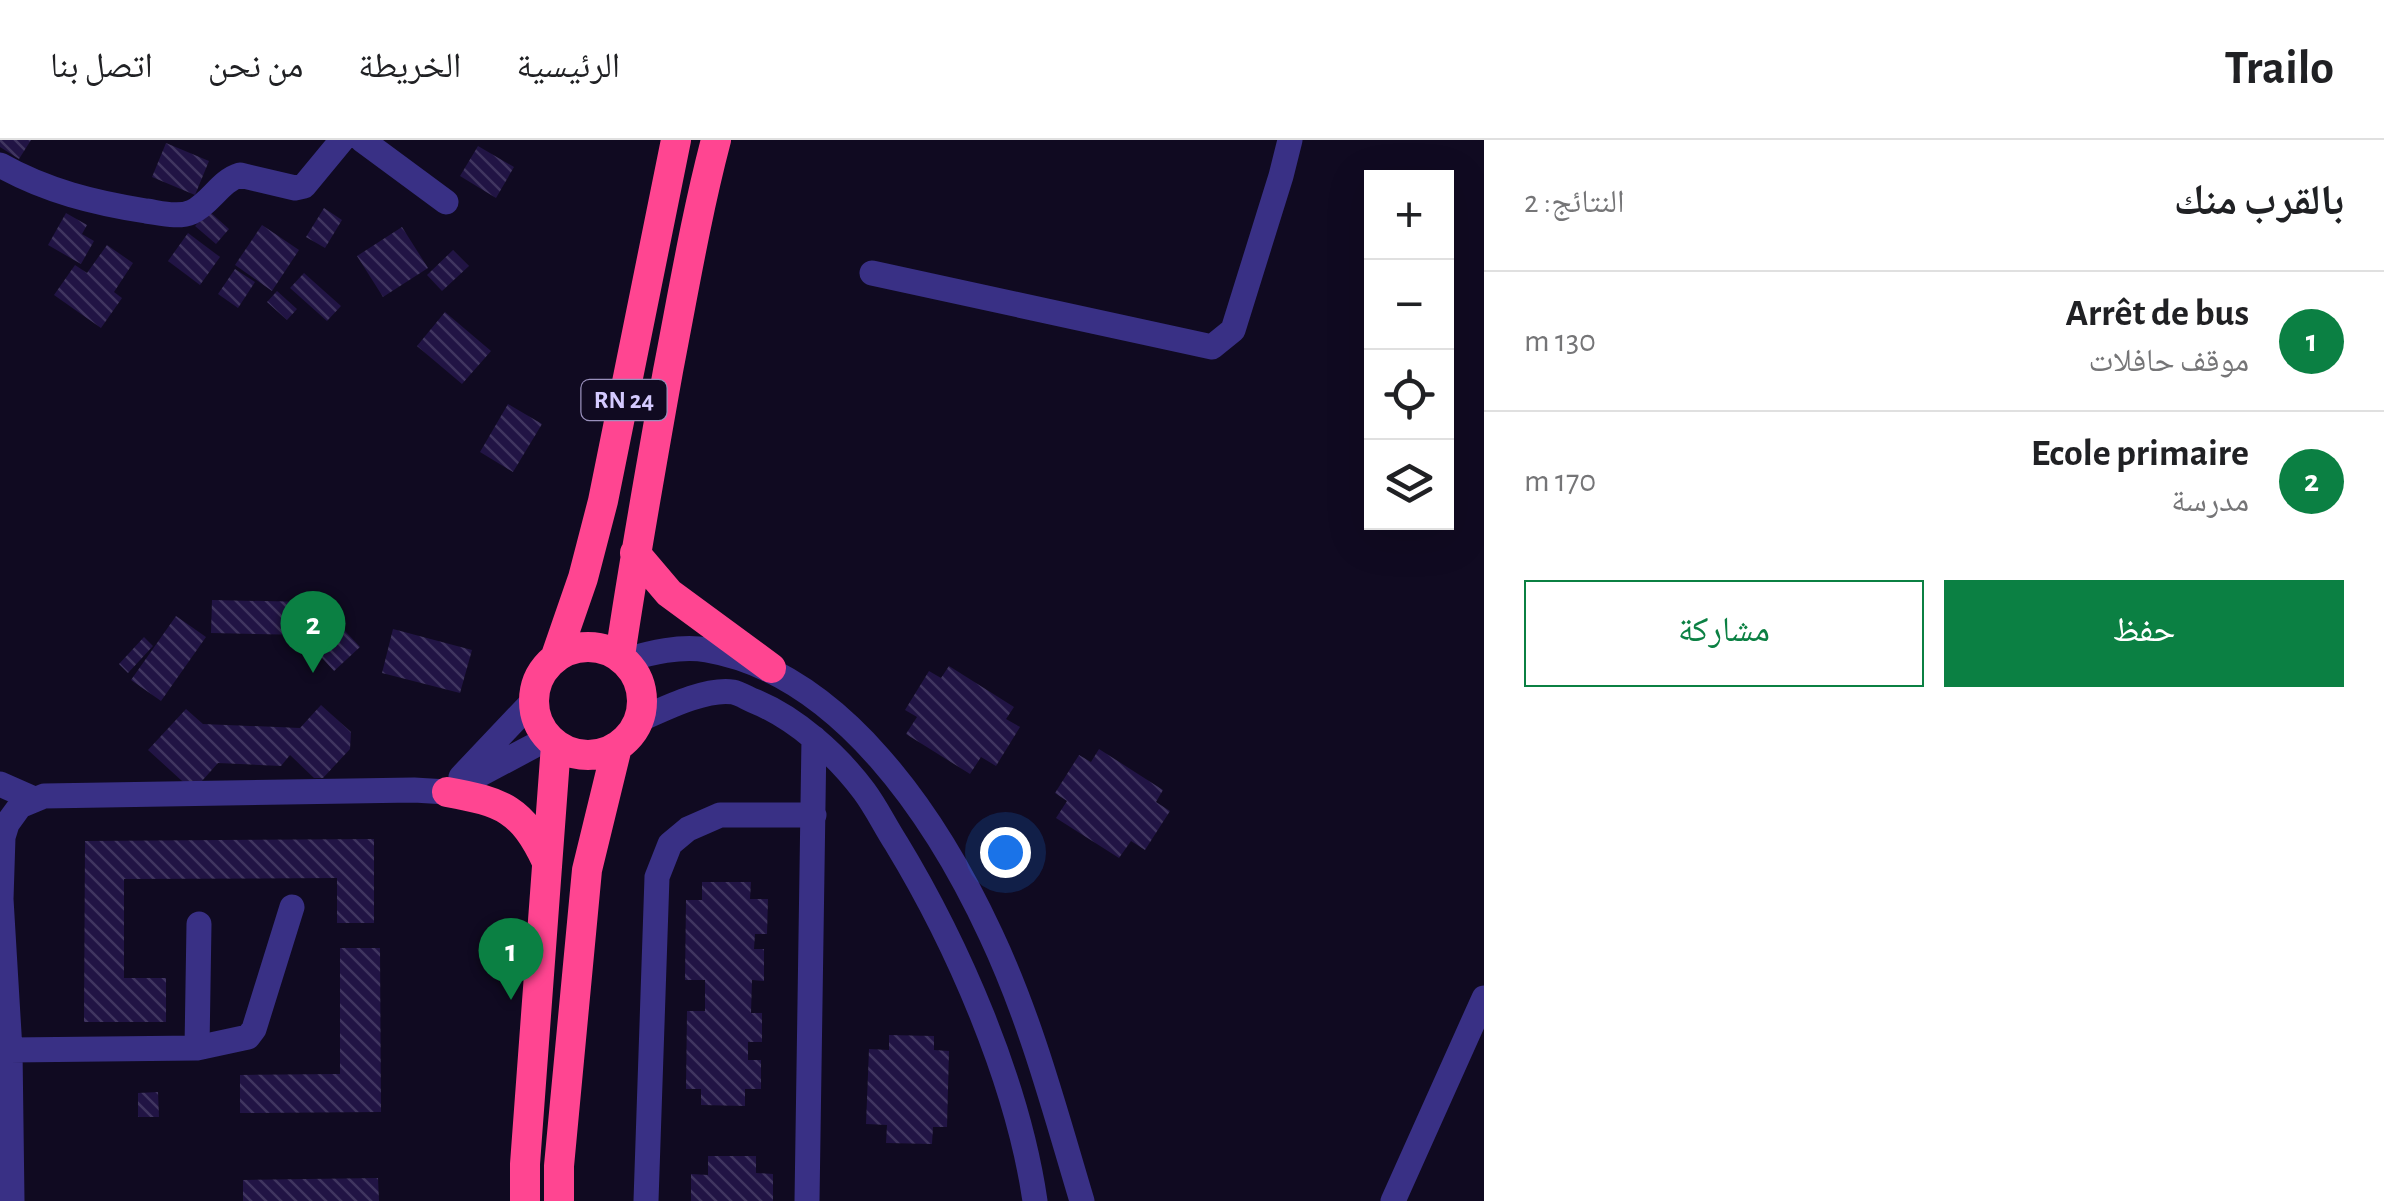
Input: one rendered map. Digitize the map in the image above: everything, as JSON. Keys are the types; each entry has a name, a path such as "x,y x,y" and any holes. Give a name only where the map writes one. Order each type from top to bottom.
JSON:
{"highway":[{"name":"RN 24","path":"556,656 584,578 603,501 676,140"},
{"name":"RN 24","path":"623,658 635,553 704,184 716,140"},
{"path":"635,553 670,593 770,668"},
{"path":"571,648 605,648 623,658 641,688 643,704 634,730 617,747 602,754 586,756 553,743 538,723 533,701 544,668 571,648"},
{"path":"525,1201 553,743"},
{"path":"558,1201 586,870 617,747"},
{"path":"447,792 504,806 529,831 547,862"}],"street":[{"path":"0,164 28,180 100,204 180,216 208,202 231,177 240,175 295,188 304,186 342,140"},
{"path":"362,140 446,202"},
{"path":"872,274 1212,347 1234,330 1290,140"},
{"path":"623,658 705,649 770,668 820,701 884,762 935,830 991,935 1035,1044 1082,1201"},
{"path":"639,720 692,696 732,692 773,709 814,738 863,790 918,879 962,967 999,1062 1030,1163 1036,1201"},
{"path":"447,792 533,701"},
{"path":"807,1201 814,738"},
{"path":"12,1201 10,1050 1,890 3,838 7,824 20,806 34,799 63,796 447,792 539,743 553,743"},
{"path":"0,784 34,799"},
{"path":"646,1201 657,877 670,844 688,829 720,814 814,815"},
{"path":"10,1050 197,1048 248,1037 254,1029 292,906"},
{"path":"197,1048 199,924"},
{"path":"1393,1201 1484,998"}],"building":[{"path":"0,140 31,140 19,159 0,147"},
{"path":"166,143 209,161 195,195 152,177"},
{"path":"478,146 514,167 496,198 460,176"},
{"path":"324,208 342,220 325,248 306,237"},
{"path":"209,211 229,229 216,244 195,226"},
{"path":"66,213 87,225 82,234 94,241 81,264 48,245"},
{"path":"262,225 299,250 272,291 235,265"},
{"path":"402,227 428,268 383,297 357,256"},
{"path":"188,233 220,257 200,285 168,261"},
{"path":"107,245 133,263 114,292 122,298 101,328 54,295 75,265 87,273"},
{"path":"453,250 469,266 442,291 427,275"},
{"path":"235,269 255,282 238,308 218,294"},
{"path":"304,273 341,306 327,321 290,288"},
{"path":"277,291 297,309 287,320 267,302"},
{"path":"445,312 491,351 462,384 417,346"},
{"path":"508,404 542,424 513,472 480,452"},
{"path":"212,600 310,602 310,633 330,615 360,647 334,671 304,638 308,635 211,633"},
{"path":"176,616 206,637 161,701 131,680"},
{"path":"393,629 472,650 460,693 382,673"},
{"path":"144,637 153,646 128,673 119,664"},
{"path":"949,666 1014,707 1006,719 1020,727 996,766 981,757 970,774 906,734 917,717 905,710 929,671 941,678"},
{"path":"321,705 351,732 350,749 323,778 314,778 290,755 281,766 218,763 193,791 148,750 186,709 203,724 300,728"},
{"path":"1099,749 1163,790 1156,802 1170,811 1145,850 1131,841 1119,858 1056,818 1067,801 1055,793 1079,755 1091,762"},
{"path":"374,839 374,923 337,923 337,878 124,879 124,978 166,978 166,1022 84,1022 85,841"},
{"path":"702,882 751,882 750,899 768,899 767,934 755,934 754,949 764,949 764,981 752,980 751,1013 762,1013 762,1042 748,1042 748,1060 761,1060 761,1089 745,1089 745,1106 701,1105 701,1089 686,1089 687,1011 705,1011 705,980 685,980 686,900 702,900"},
{"path":"340,948 380,948 381,1112 240,1113 240,1075 340,1074"},
{"path":"889,1035 934,1036 934,1050 949,1051 947,1127 933,1127 932,1144 886,1143 887,1125 866,1124 869,1049 889,1050"},
{"path":"158,1092 159,1117 138,1117 138,1093"},
{"path":"708,1156 756,1156 756,1173 773,1174 773,1201 691,1201 691,1174 708,1175"},
{"path":"378,1178 379,1201 243,1201 243,1180"}],"place":[{"name":"Ecole primaire","path":"313,673"},
{"name":"Arrêt de bus","path":"511,1000"}]}
